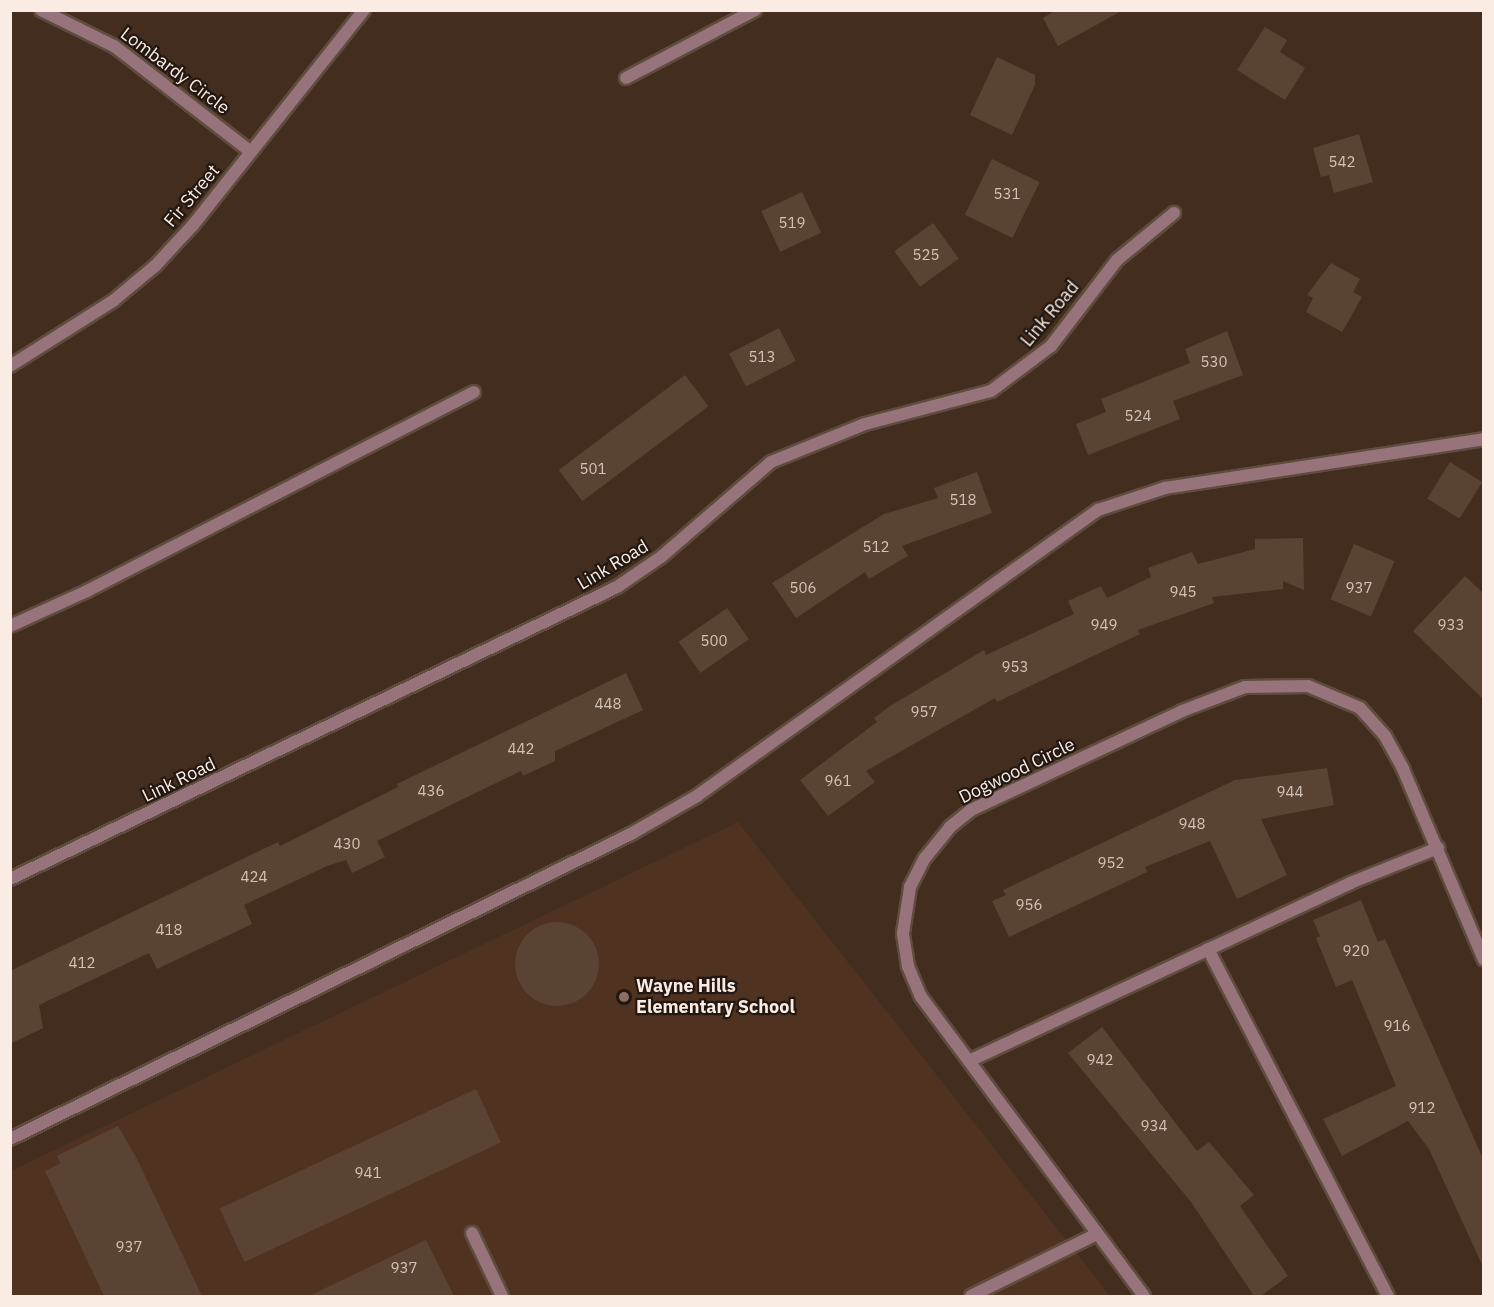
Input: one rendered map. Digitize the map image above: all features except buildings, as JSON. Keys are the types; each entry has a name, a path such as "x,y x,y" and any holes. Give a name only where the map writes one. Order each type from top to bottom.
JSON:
{"street":[{"name":"Lombardy Circle","path":"41,10 114,46 251,152"},
{"name":"Fir Street","path":"10,366 113,302 156,264 251,152 364,10"},
{"path":"626,78 755,10"},
{"name":"Link Road","path":"10,879 617,587 661,557 771,462 865,424 991,391 1051,346 1117,260 1174,213"},
{"path":"10,626 87,591 474,392"},
{"path":"10,1139 462,919 677,807 1098,510 1165,488 1484,440"},
{"name":"Dogwood Circle","path":"1144,1296 921,997 908,966 903,913 925,858 971,810 1182,711 1245,687 1276,683 1308,686 1338,696 1360,708 1385,736 1438,848 1484,960"},
{"path":"969,1061 1350,883 1438,848"},
{"path":"1208,949 1388,1296"},
{"path":"472,1233 502,1296"},
{"path":"971,1296 1097,1234"}],"shaded area":[{"name":"Wayne Hills Elementary School","path":"738,822 1110,1296 11,1296 11,1171"}],"place":[{"name":"Wayne Hills Elementary School","path":"624,997"}]}
